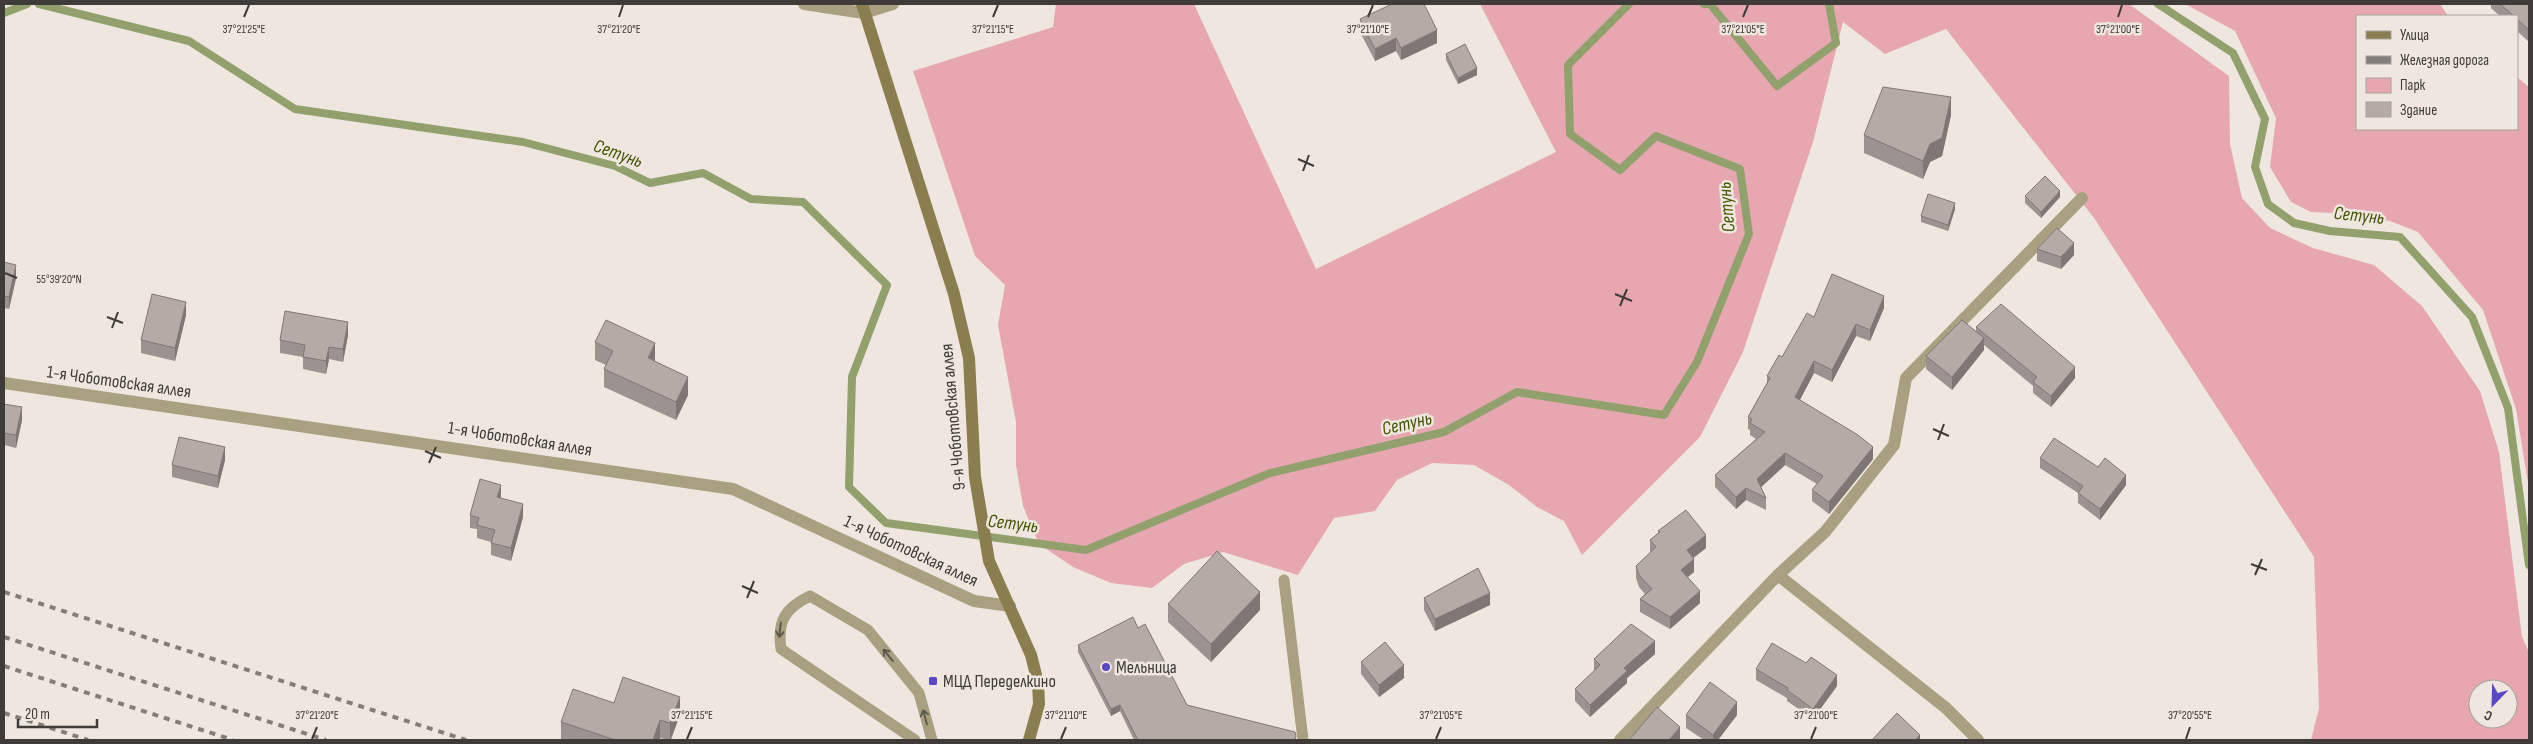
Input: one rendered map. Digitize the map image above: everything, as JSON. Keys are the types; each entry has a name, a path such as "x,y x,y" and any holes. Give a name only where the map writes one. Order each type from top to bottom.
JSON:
{"street":[{"path":"804,4 863,8 893,4"},
{"name":"9-я Чоботовская аллея","path":"863,8 954,294 969,358 975,477 989,560 1031,655 1038,683 1039,704 1029,740"},
{"path":"1620,740 1778,575 1825,532 1894,445 1906,378 2082,198"},
{"name":"1-я Чоботовская аллея","path":"4,384 733,489 974,601 1010,606"},
{"path":"1778,575 1946,708 1978,740"}],"lane":[{"path":"1284,580 1302,740"},
{"path":"916,740 781,649 779,633 782,620 795,603 810,596 868,630 919,693 932,740"}],"green space":[{"path":"1056,4 1194,4 1316,269 1556,152 1480,4 2129,4 2229,76 2230,144 2242,198 2270,228 2313,248 2374,265 2422,306 2480,391 2499,452 2522,637 2529,652 2529,740 2311,740 2319,708 2314,557 2094,218 1946,29 1885,54 1843,22 1813,142 1743,352 1700,437 1582,555 1564,521 1537,507 1509,485 1474,465 1432,463 1397,480 1375,511 1334,518 1298,575 1223,552 1184,564 1152,588 1111,583 1073,567 1039,544 1023,506 1016,465 1016,422 998,325 1005,285 975,256 913,71 1053,27"},
{"path":"2185,4 2440,4 2447,15 2356,15 2356,130 2518,130 2518,78 2529,87 2529,489 2516,409 2483,310 2418,232 2390,221 2350,214 2311,212 2291,202 2270,167 2276,118 2235,31"}],"building":[{"path":"1392,4 1424,4 1437,30 1401,48 1396,38 1375,49 1360,19"},
{"path":"2500,4 2529,4 2528,29 2518,20 2518,15 2513,15"},
{"path":"1465,44 1477,68 1458,78 1446,54"},
{"path":"1883,87 1951,97 1942,138 1930,144 1923,161 1864,135"},
{"path":"2045,176 2060,191 2041,212 2025,196"},
{"path":"1928,194 1955,203 1948,225 1921,216"},
{"path":"2057,228 2074,243 2061,257 2037,249"},
{"path":"4,262 16,265 9,297 4,296"},
{"path":"1832,274 1884,296 1870,330 1856,324 1832,370 1814,361 1795,397 1858,435 1873,447 1829,502 1812,490 1823,476 1785,453 1757,479 1766,498 1746,488 1736,497 1715,475 1765,432 1750,423 1752,419 1748,417 1770,378 1767,376 1779,355 1782,357 1807,313 1814,317"},
{"path":"152,294 186,302 175,348 141,340"},
{"path":"2001,304 2075,367 2051,396 2033,382 2037,377 1976,327"},
{"path":"285,311 348,322 343,349 329,347 326,361 303,357 305,345 280,340"},
{"path":"606,320 655,343 648,358 688,377 676,402 604,369 613,351 595,342"},
{"path":"1962,320 1984,338 1952,377 1926,356"},
{"path":"4,404 22,407 16,435 4,433"},
{"path":"179,437 225,447 218,476 172,465"},
{"path":"2054,438 2098,467 2105,458 2126,475 2100,509 2078,493 2083,486 2040,458"},
{"path":"480,479 501,485 497,497 523,504 511,548 491,543 495,530 477,525 479,518 470,515"},
{"path":"1686,510 1706,535 1687,550 1694,559 1681,570 1700,591 1670,617 1640,599 1652,589 1639,575 1636,566 1656,547 1650,540 1660,532 1658,531"},
{"path":"1217,551 1260,592 1211,644 1168,604"},
{"path":"1478,568 1490,593 1435,619 1424,598"},
{"path":"1133,617 1138,628 1145,624 1187,705 1295,732 1295,740 1138,740 1120,705 1111,709 1078,645"},
{"path":"1631,624 1655,641 1624,668 1627,671 1590,705 1575,689 1600,665 1594,659"},
{"path":"1385,642 1404,665 1379,685 1361,662"},
{"path":"1772,643 1806,663 1811,657 1837,675 1813,709 1787,690 1788,688 1756,669"},
{"path":"623,677 680,697 670,723 660,720 653,740 615,740 561,722 573,689 614,703"},
{"path":"1710,682 1737,702 1713,735 1686,715"},
{"path":"1657,707 1680,727 1669,740 1629,740"},
{"path":"1897,713 1920,735 1915,740 1872,740"}],"waterway":[{"name":"Сетунь","path":"4,13 27,4"},
{"name":"Сетунь","path":"39,4 189,41 295,109 523,142 615,166 650,183 703,173 751,199 803,202 887,285 852,377 849,487 886,523 1086,550 1270,473 1444,432 1517,392 1664,415 1697,362 1749,234 1740,169 1656,136 1620,170 1570,134 1568,65 1629,4"},
{"name":"Сетунь","path":"1704,4 1710,4 1777,86 1836,43 1829,4"},
{"name":"Сетунь","path":"2158,4 2233,53 2265,119 2255,167 2268,204 2294,223 2330,231 2400,237 2472,317 2508,408 2529,565"}],"railway":[{"path":"4,592 466,740"},
{"path":"4,637 326,740"},
{"path":"4,666 233,740"},
{"path":"4,713 88,740"}],"place":[{"name":"Мельница","path":"1106,667"},
{"name":"МЦД Переделкино","path":"933,681"}]}
